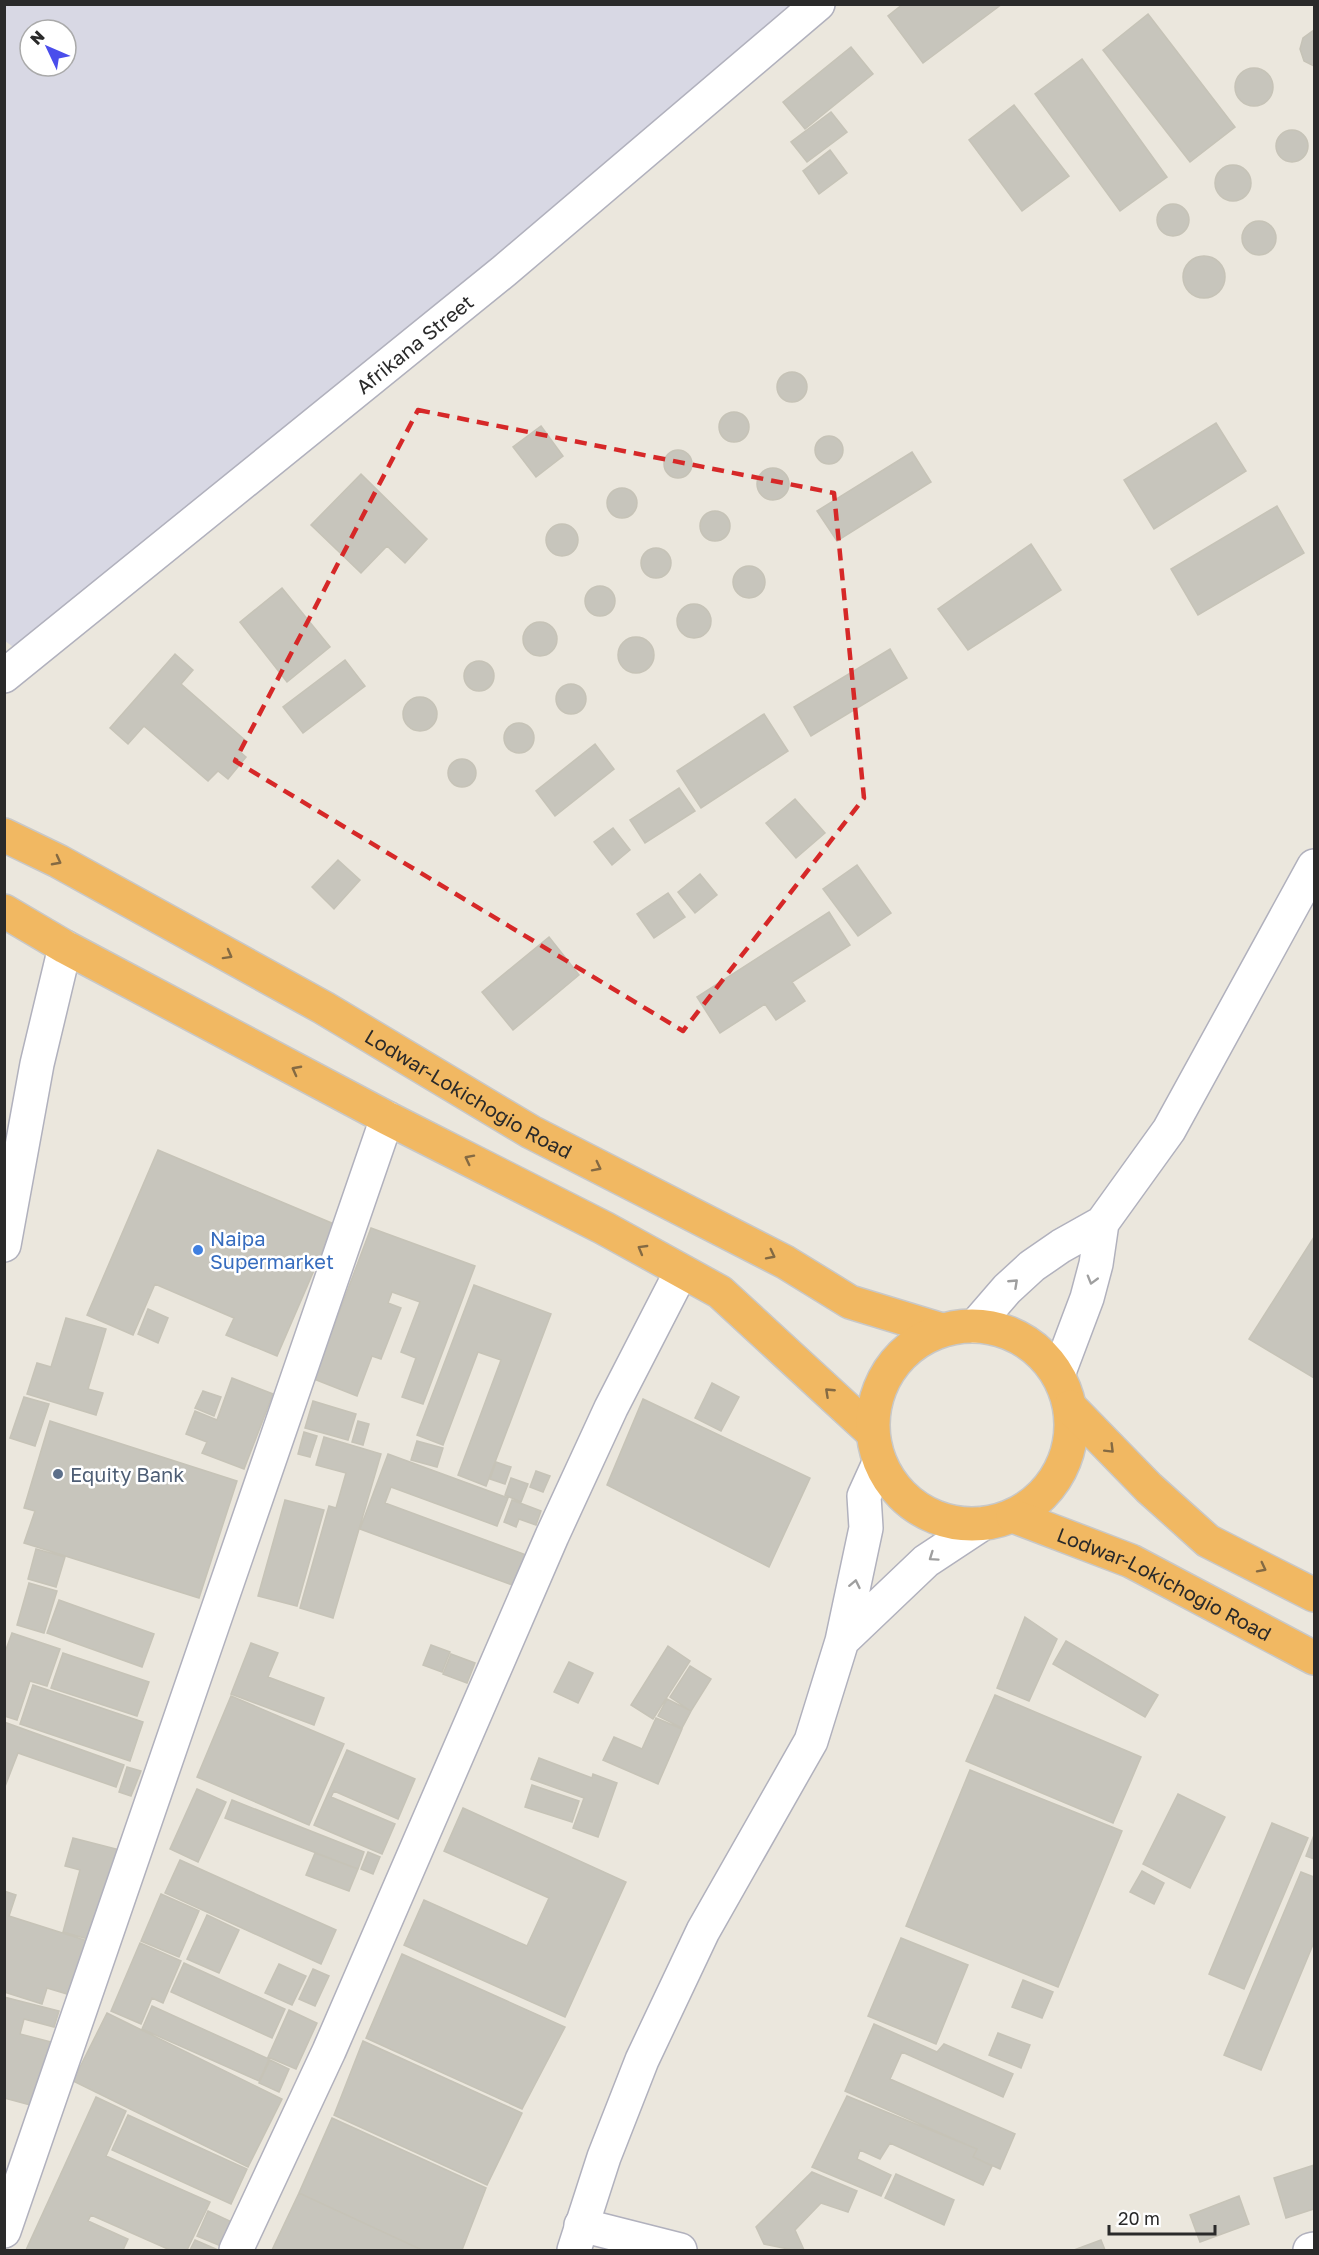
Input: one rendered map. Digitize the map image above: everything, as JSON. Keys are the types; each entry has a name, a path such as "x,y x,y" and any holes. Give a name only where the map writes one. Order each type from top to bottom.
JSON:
{"highway":[{"name":"Lodwar-Lokichogio Road","path":"4,835 58,861 324,1008 531,1132 785,1262 850,1302 942,1330"},
{"path":"4,911 65,947 387,1118 604,1227 720,1292 875,1447 896,1490 920,1511 950,1522 982,1524 1013,1516 1039,1498 1059,1472 1070,1441 1070,1407 1058,1375 1037,1349 1008,1332 975,1326 942,1330 912,1346 889,1370 875,1399 875,1447"},
{"path":"1070,1407 1149,1488 1208,1541 1314,1595"},
{"name":"Lodwar-Lokichogio Road","path":"1013,1516 1131,1561 1314,1658"}],"street":[{"name":"Afrikana Street","path":"4,676 504,271 819,4"},
{"path":"975,1326 1007,1289 1032,1266 1061,1246 1102,1223 1169,1131 1314,866"},
{"path":"4,1245 37,1064 65,947"},
{"path":"4,2231 387,1118"},
{"path":"1058,1375 1087,1298 1096,1264 1102,1223"},
{"path":"236,2250 329,2051 552,1536 611,1408 681,1272"},
{"path":"680,2250 578,2238 607,2148 638,2070 703,1931 811,1741 843,1641 866,1528 864,1496 875,1447"},
{"path":"843,1641 926,1561 982,1524"}],"highlighted area":[{"path":"418,410 834,493 864,798 683,1031 235,761"}],"shaded area":[{"path":"5,5 792,5 510,245 20,652 5,641"}],"building":[{"path":"903,4 1002,4 923,63 888,16"},
{"path":"1148,14 1235,127 1190,162 1103,50"},
{"path":"1314,30 1314,66 1304,61 1300,49 1303,38"},
{"path":"851,47 873,74 805,129 783,102"},
{"path":"1082,59 1167,177 1120,211 1035,94"},
{"path":"1254,68 1267,74 1273,87 1267,100 1254,106 1241,100 1235,87 1241,74"},
{"path":"1014,105 1069,176 1022,211 969,140"},
{"path":"831,112 847,132 807,162 791,142"},
{"path":"1292,130 1304,134 1308,146 1304,158 1292,162 1280,158 1276,146 1280,134"},
{"path":"830,150 847,173 819,194 803,171"},
{"path":"1233,165 1246,170 1251,183 1246,196 1233,201 1220,196 1215,183 1220,170"},
{"path":"1173,204 1184,209 1189,220 1184,231 1173,236 1162,231 1157,220 1162,209"},
{"path":"1259,221 1271,226 1276,238 1271,250 1259,255 1247,250 1242,238 1247,226"},
{"path":"1204,256 1219,262 1225,277 1219,292 1204,298 1189,292 1183,277 1189,262"},
{"path":"792,372 803,376 807,387 803,398 792,402 781,398 777,387 781,376"},
{"path":"734,412 745,416 749,427 745,438 734,442 723,438 719,427 723,416"},
{"path":"1216,423 1246,471 1154,529 1124,480"},
{"path":"541,426 563,456 536,477 513,447"},
{"path":"829,436 839,440 843,450 839,460 829,464 819,460 815,450 819,440"},
{"path":"678,450 688,454 692,464 688,474 678,478 668,474 664,464 668,454"},
{"path":"912,452 931,482 837,541 817,511"},
{"path":"773,468 784,473 789,484 784,495 773,500 762,495 757,484 762,473"},
{"path":"361,474 427,539 405,563 387,546 361,573 311,525"},
{"path":"622,488 628,489 636,497 636,509 628,517 622,518 616,517 608,509 607,503 608,497 616,489"},
{"path":"1277,506 1304,553 1198,615 1171,569"},
{"path":"715,511 726,515 730,526 726,537 715,541 704,537 700,526 704,515"},
{"path":"562,524 573,529 578,540 573,551 562,556 551,551 546,540 551,529"},
{"path":"1031,544 1061,590 968,650 938,609"},
{"path":"656,548 667,552 671,563 667,574 656,578 645,574 641,563 645,552"},
{"path":"749,566 760,571 765,582 760,593 749,598 738,593 733,582 738,571"},
{"path":"600,586 611,590 615,601 611,612 600,616 589,612 585,601 589,590"},
{"path":"282,588 330,647 287,682 240,622"},
{"path":"694,604 706,609 711,621 706,633 694,638 682,633 677,621 682,609"},
{"path":"540,622 552,627 557,639 552,651 540,656 528,651 523,639 528,627"},
{"path":"636,637 649,642 654,655 649,668 636,673 623,668 618,655 623,642"},
{"path":"890,649 907,678 811,736 794,707"},
{"path":"175,654 193,670 181,684 246,741 238,750 246,757 228,779 218,771 208,781 144,726 128,744 110,728"},
{"path":"345,660 365,686 303,733 283,707"},
{"path":"479,661 489,666 494,676 489,686 479,691 469,686 464,676 469,666"},
{"path":"571,684 582,688 586,699 582,710 571,714 560,710 556,699 560,688"},
{"path":"420,697 432,702 437,714 432,726 420,731 408,726 403,714 408,702"},
{"path":"764,714 788,751 701,808 677,771"},
{"path":"519,723 525,724 533,732 533,744 525,752 519,753 513,752 505,744 504,738 505,732 513,724"},
{"path":"595,744 614,769 555,816 536,791"},
{"path":"462,759 472,763 476,773 472,783 462,787 452,783 448,773 452,763"},
{"path":"679,788 695,811 645,843 630,820"},
{"path":"795,799 825,833 796,858 766,823"},
{"path":"613,828 630,850 612,865 594,842"},
{"path":"338,860 360,880 334,909 312,887"},
{"path":"857,865 891,913 858,936 823,889"},
{"path":"700,874 717,895 695,913 678,892"},
{"path":"668,893 685,917 654,938 637,914"},
{"path":"829,912 850,945 792,982 805,1001 776,1020 765,1004 720,1033 697,997"},
{"path":"549,937 579,975 513,1030 482,992"},
{"path":"158,1150 334,1224 277,1356 226,1335 234,1318 155,1284 133,1335 87,1315"},
{"path":"371,1228 475,1266 423,1404 402,1397 416,1358 401,1352 420,1302 392,1292 388,1303 401,1308 381,1359 372,1356 357,1396 314,1379"},
{"path":"1314,1237 1314,1378 1249,1339"},
{"path":"474,1285 551,1314 486,1486 458,1475 501,1360 478,1352 443,1445 417,1435"},
{"path":"148,1309 168,1318 158,1343 138,1334"},
{"path":"66,1318 106,1329 88,1389 103,1393 96,1415 27,1394 37,1363 51,1367"},
{"path":"232,1378 273,1394 244,1469 202,1453 207,1442 186,1434 195,1411 217,1420"},
{"path":"712,1383 739,1397 721,1431 695,1418"},
{"path":"203,1391 221,1397 214,1416 195,1408"},
{"path":"24,1397 49,1404 35,1446 10,1438"},
{"path":"643,1399 810,1478 769,1567 607,1485"},
{"path":"313,1401 356,1414 348,1440 305,1428"},
{"path":"50,1421 237,1481 199,1598 24,1543 35,1511 24,1508"},
{"path":"358,1421 369,1424 363,1445 352,1442"},
{"path":"304,1432 317,1436 310,1457 298,1454"},
{"path":"324,1437 381,1454 333,1618 300,1608 329,1506 336,1508 346,1473 316,1465"},
{"path":"417,1441 443,1448 437,1467 411,1460"},
{"path":"388,1454 508,1498 497,1526 391,1487 385,1503 526,1555 515,1586 360,1529"},
{"path":"496,1462 511,1467 505,1484 490,1479"},
{"path":"536,1471 550,1476 543,1492 530,1487"},
{"path":"511,1478 528,1484 521,1502 505,1495"},
{"path":"285,1500 324,1510 297,1606 258,1596"},
{"path":"512,1500 541,1511 536,1525 519,1519 516,1527 504,1522"},
{"path":"36,1549 65,1557 56,1587 28,1579"},
{"path":"29,1583 57,1591 44,1633 17,1625"},
{"path":"59,1600 154,1634 142,1667 47,1633"},
{"path":"1025,1617 1057,1639 1029,1701 997,1688"},
{"path":"12,1633 60,1649 47,1686 30,1681 17,1720 4,1716 4,1655"},
{"path":"1066,1641 1158,1695 1145,1717 1053,1664"},
{"path":"251,1643 278,1653 268,1677 324,1698 314,1725 231,1694"},
{"path":"431,1645 450,1652 442,1672 423,1665"},
{"path":"668,1646 690,1661 653,1719 631,1705"},
{"path":"63,1653 149,1682 137,1716 51,1688"},
{"path":"451,1654 475,1663 467,1683 443,1674"},
{"path":"569,1662 593,1673 578,1703 554,1692"},
{"path":"690,1666 711,1679 691,1711 670,1697"},
{"path":"33,1685 143,1722 130,1761 20,1724"},
{"path":"995,1695 1141,1757 1113,1823 966,1761"},
{"path":"231,1696 344,1744 309,1825 197,1777"},
{"path":"667,1699 691,1711 682,1728 658,1716"},
{"path":"656,1718 682,1729 658,1784 603,1760 614,1737 642,1749"},
{"path":"4,1722 124,1765 116,1787 18,1753 4,1789"},
{"path":"347,1750 415,1779 398,1819 334,1791 331,1797 395,1824 382,1854 314,1825"},
{"path":"539,1758 592,1778 593,1774 617,1783 598,1837 573,1828 584,1798 531,1779"},
{"path":"127,1767 141,1771 131,1796 119,1792"},
{"path":"970,1770 1122,1831 1058,1987 906,1926"},
{"path":"532,1785 579,1801 572,1822 525,1807"},
{"path":"197,1789 226,1802 198,1862 170,1849"},
{"path":"1178,1794 1225,1817 1190,1888 1143,1864"},
{"path":"232,1800 364,1852 358,1869 225,1818"},
{"path":"463,1808 626,1882 565,2017 404,1945 424,1900 527,1946 549,1898 444,1851"},
{"path":"1272,1823 1308,1838 1244,1989 1209,1974"},
{"path":"1314,1835 1314,1859 1306,1856"},
{"path":"73,1838 120,1850 95,1941 63,1932 80,1870 65,1866"},
{"path":"368,1852 380,1857 373,1874 361,1869"},
{"path":"315,1853 358,1869 349,1891 306,1875"},
{"path":"180,1860 336,1930 321,1964 165,1893"},
{"path":"1142,1871 1164,1883 1154,1904 1130,1892"},
{"path":"1301,1872 1314,1877 1314,1942 1261,2070 1224,2055"},
{"path":"4,1891 16,1895 9,1916 94,1943 77,1997 47,1988 42,2004 4,1992"},
{"path":"161,1894 199,1911 179,1957 141,1941"},
{"path":"207,1915 239,1930 219,1973 187,1959"},
{"path":"901,1938 968,1965 936,2044 868,2016"},
{"path":"140,1943 181,1961 163,2003 152,1998 141,2024 111,2011"},
{"path":"402,1954 565,2027 522,2109 366,2038"},
{"path":"184,1963 285,2009 272,2038 171,1992"},
{"path":"279,1964 306,1976 292,2005 265,1993"},
{"path":"313,1969 329,1976 315,2006 299,1999"},
{"path":"1023,1980 1053,1992 1042,2018 1012,2007"},
{"path":"4,1997 59,2011 54,2027 24,2019 20,2034 55,2043 38,2107 4,2098"},
{"path":"152,2006 269,2059 259,2081 142,2029"},
{"path":"289,2010 317,2023 296,2069 268,2057"},
{"path":"107,2013 282,2099 248,2167 73,2081"},
{"path":"874,2024 937,2052 944,2044 1013,2074 1003,2097 902,2052 890,2079 1015,2134 1000,2169 973,2157 977,2149 845,2091"},
{"path":"998,2033 1030,2045 1021,2068 989,2055"},
{"path":"363,2041 522,2113 487,2185 334,2115"},
{"path":"270,2060 289,2069 279,2092 259,2083"},
{"path":"847,2096 977,2149 973,2157 992,2166 983,2185 890,2143 880,2159 860,2150 857,2159 891,2175 881,2196 812,2167"},
{"path":"96,2097 126,2111 106,2156 210,2202 187,2250 170,2250 91,2215 88,2221 128,2239 123,2250 26,2250"},
{"path":"128,2115 247,2169 231,2204 112,2150"},
{"path":"332,2118 486,2188 462,2250 422,2250 299,2193"},
{"path":"1314,2165 1314,2209 1286,2218 1274,2178"},
{"path":"812,2172 857,2191 848,2212 821,2203 795,2230 804,2250 764,2244 756,2227"},
{"path":"896,2174 954,2200 944,2225 885,2198"},
{"path":"299,2193 422,2250 272,2250"},
{"path":"1239,2196 1249,2224 1200,2242 1190,2215"},
{"path":"208,2211 232,2222 221,2246 197,2236"},
{"path":"195,2240 218,2250 190,2250"},
{"path":"1101,2240 1105,2250 1074,2250"}],"place":[{"name":"Naipa Supermarket","path":"198,1250"},
{"name":"Equity Bank","path":"58,1474"}]}
